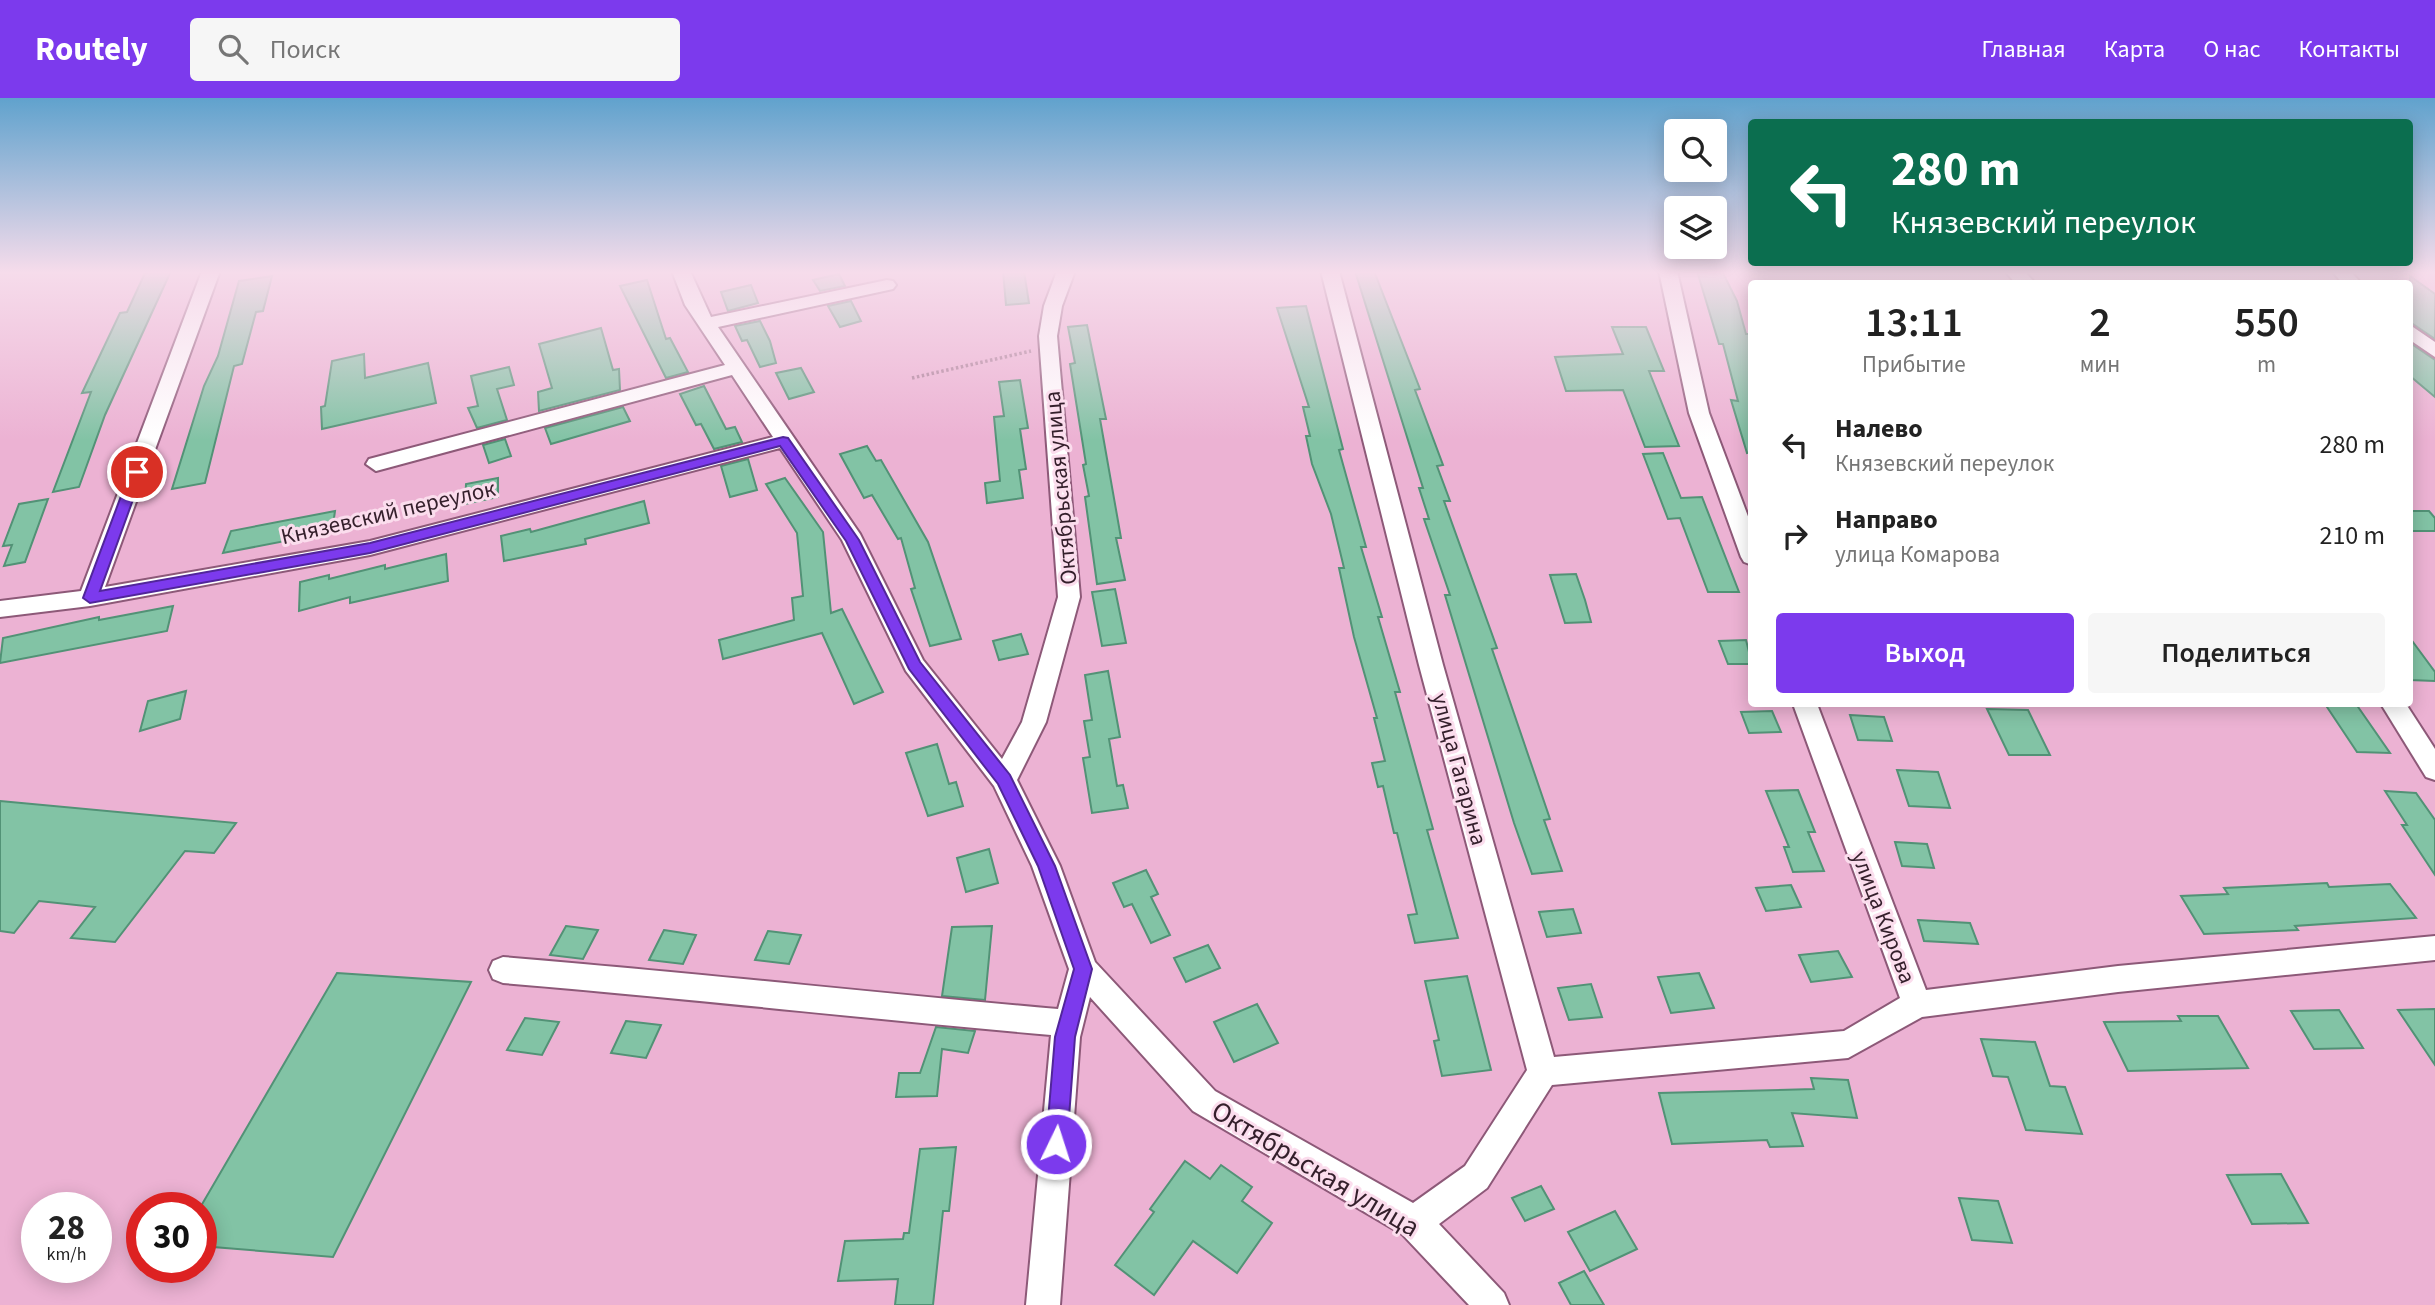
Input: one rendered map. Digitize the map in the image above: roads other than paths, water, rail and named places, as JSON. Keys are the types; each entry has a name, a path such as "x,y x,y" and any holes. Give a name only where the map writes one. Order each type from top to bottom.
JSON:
{"street":[{"path":"90,598 190,327"},
{"path":"708,327 852,540 914,665 1004,780 1046,866 1083,969 1069,1023 1044,1305"},
{"name":"Октябрьская улица","path":"1004,780 1034,722 1069,597 1049,348 1050,327"},
{"name":"улица Гагарина","path":"1344,327 1435,678 1543,1072"},
{"path":"1680,327 1699,413 1748,546"},
{"path":"2413,333 2435,351"},
{"path":"376,464 736,369"},
{"name":"Князевский переулок","path":"0,609 90,598 370,548 783,441"},
{"name":"улица Кирова","path":"1543,1072 1849,1044 1917,1004 1806,707"},
{"path":"2395,707 2435,770"},
{"path":"1917,1004 2118,979 2435,948"},
{"name":"Октябрьская улица","path":"1083,969 1205,1101 1414,1222 1492,1305"},
{"path":"503,970 700,986 819,1002 1069,1023"},
{"path":"1414,1222 1476,1177 1543,1072"}]}
